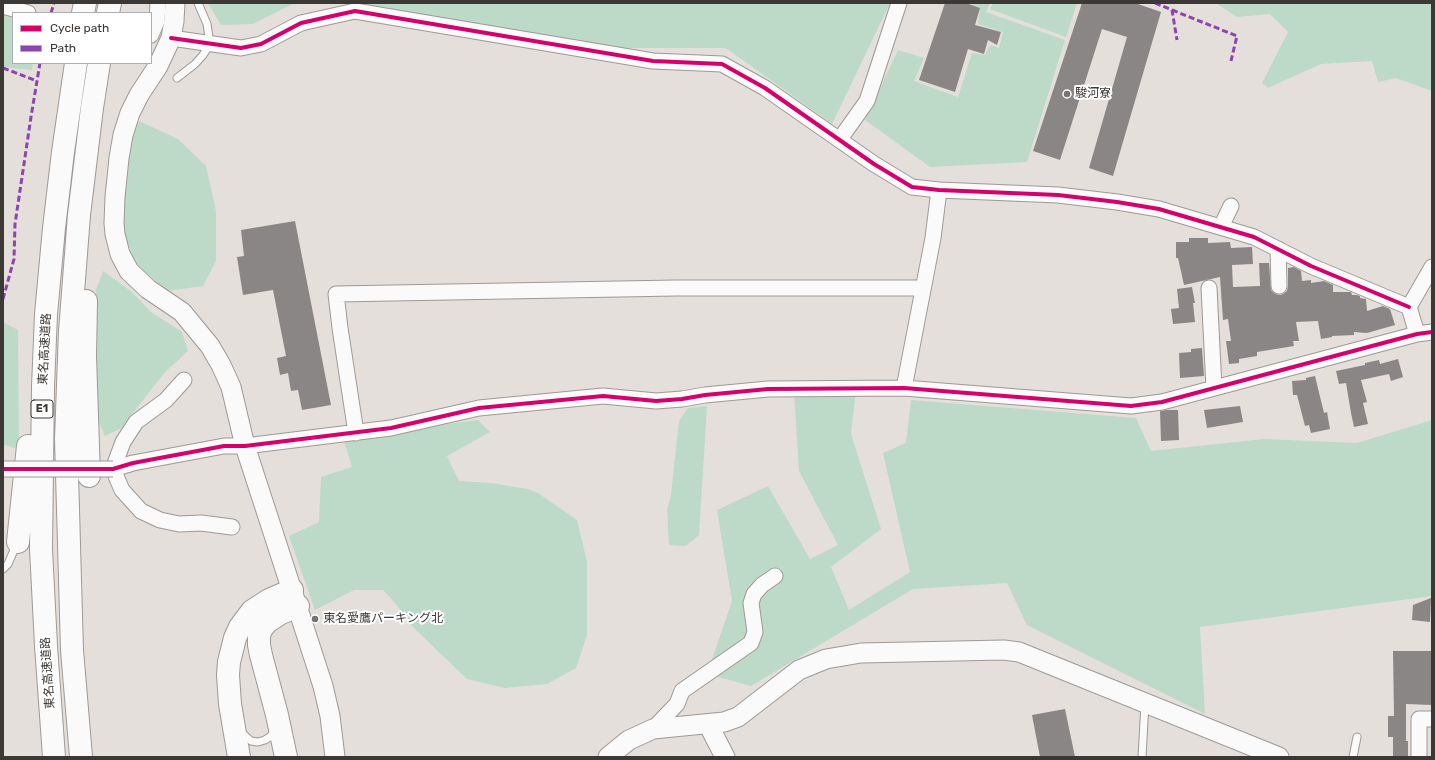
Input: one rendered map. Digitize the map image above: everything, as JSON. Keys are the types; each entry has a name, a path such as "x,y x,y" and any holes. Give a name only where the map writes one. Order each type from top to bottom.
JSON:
{"highway":[{"name":"東名高速道路","path":"54,757 41,548 43,387 46,314 54,228 76,64"},
{"name":"東名高速道路","path":"81,757 72,650 66,439 70,331 79,215 99,64"},
{"path":"89,476 85,356 92,108"},
{"path":"18,542 27,458 34,358 41,303 54,228"},
{"path":"286,757 277,715 261,655 259,635 267,622 281,613 295,598"},
{"path":"239,757 230,704 228,675 229,662 235,638 240,627 252,611 269,600 295,598"}],"street":[{"path":"152,33 157,21 158,3"},
{"path":"175,3 171,38 158,66 139,95 126,124 121,144 117,173 114,211 115,234 120,254 129,270 148,289 182,312 210,346 231,387 245,446 323,686 330,716 335,757"},
{"path":"840,139 866,101 899,3"},
{"path":"3,6 24,12"},
{"path":"171,38 241,48 261,44 301,22 355,11 653,61 722,64 764,88 840,139 874,164 912,187 939,190 1058,195 1159,209 1254,237 1312,266 1409,307"},
{"path":"904,388 933,238 939,190"},
{"path":"1221,227 1231,206"},
{"path":"1278,249 1279,286"},
{"path":"1417,334 1409,307 1432,267"},
{"path":"356,433 336,294 676,288 923,288"},
{"path":"1209,288 1214,388"},
{"path":"4,469 113,469 133,463 224,446 245,446 391,428 479,408 603,396 656,401 682,399 705,394 768,389 904,388 1131,406 1162,402 1417,334 1432,332"},
{"path":"184,380 166,400 136,422 123,442 113,469 122,490 141,511 160,520 179,524 201,523 232,527"},
{"path":"653,729 677,704 682,691 751,643 755,632 751,603 754,594 762,585 775,576"},
{"path":"608,757 629,740 653,729 724,722 738,717 798,670 826,660 860,653 1004,650 1019,652 1279,757"},
{"path":"1419,757 1419,718 1432,719"},
{"path":"708,724 725,757"}],"lane":[{"path":"178,78 195,64 210,44 207,24 198,3"},
{"path":"3,570 8,564 18,542"},
{"path":"1142,757 1145,703"},
{"path":"234,724 251,741 258,742 271,736 275,729 277,715"},
{"path":"1353,757 1357,737"}],"green space":[{"path":"3,3 12,12 12,64 33,64 32,70 3,67"},
{"path":"208,3 308,3 293,4 253,24 221,25"},
{"path":"350,3 890,3 832,124 726,48 618,48"},
{"path":"969,3 990,3 986,12 1065,40 1027,162 930,167 865,120 898,50 924,58 914,81 958,97 972,53 985,55 990,45 999,48 1003,32 978,24 980,8"},
{"path":"993,3 1077,3 1066,37 990,9"},
{"path":"1216,3 1432,3 1432,91 1396,78 1378,82 1372,61 1321,64 1268,88 1262,83 1288,32 1270,14 1237,17"},
{"path":"139,121 178,139 206,166 216,211 216,261 203,286 167,291 136,264 121,226 123,159"},
{"path":"103,271 132,292 151,312 182,332 188,351 165,372 121,428 105,436 96,415 96,290"},
{"path":"3,322 18,330 19,450 3,444"},
{"path":"856,390 851,434 881,529 831,567 849,610 910,572 883,453 906,443 911,400 1136,418 1151,451 1264,439 1357,443 1432,420 1432,596 1200,627 1205,714 1027,625 1007,583 913,589 751,686 707,674 732,601 717,510 768,486 810,559 838,545 799,471 794,393"},
{"path":"707,406 699,535 686,546 669,545 667,509 671,495 679,421 688,408"},
{"path":"478,420 490,432 447,456 459,481 491,483 528,489 538,493 577,520 587,562 587,635 576,668 547,684 505,688 467,679 413,627 383,590 354,590 315,610 289,536 319,522 321,477 352,467 343,438"}],"building":[{"path":"945,3 966,3 980,8 975,25 1001,32 997,45 988,40 984,54 968,49 955,92 919,80"},
{"name":"駿河寮","path":"1082,3 1135,3 1161,12 1113,176 1089,168 1127,37 1102,29 1060,160 1033,151"},
{"path":"295,221 331,405 302,410 298,390 291,391 288,373 280,375 277,358 286,356 273,290 243,295 237,257 244,256 241,230"},
{"path":"1189,238 1208,238 1208,243 1230,242 1231,248 1252,247 1253,264 1232,265 1233,287 1260,286 1259,263 1269,263 1271,290 1275,294 1280,295 1287,291 1288,268 1294,267 1301,271 1302,281 1311,280 1311,283 1324,281 1333,285 1333,292 1351,292 1352,295 1357,295 1360,296 1360,298 1366,299 1367,311 1383,306 1390,309 1395,325 1367,333 1354,332 1354,335 1332,336 1321,339 1318,321 1296,322 1299,341 1293,341 1294,346 1257,352 1257,356 1239,359 1239,363 1229,364 1226,341 1231,341 1228,319 1223,320 1220,277 1184,285 1178,258 1176,258 1176,242 1189,242"},
{"path":"1192,287 1195,303 1193,303 1195,322 1173,324 1171,309 1179,308 1177,289"},
{"path":"1202,348 1204,376 1180,378 1179,353 1191,352 1191,349"},
{"path":"1398,359 1403,377 1391,381 1389,374 1361,380 1367,402 1363,403 1368,424 1354,427 1346,383 1339,384 1336,371 1365,365 1365,363 1379,360 1380,364"},
{"path":"1315,376 1324,413 1327,412 1330,429 1311,433 1309,425 1305,426 1297,395 1293,395 1292,381 1306,380 1306,378"},
{"path":"1240,406 1243,422 1207,428 1204,410"},
{"path":"1178,410 1179,440 1161,441 1160,411"},
{"path":"1431,598 1430,622 1412,620 1413,605"},
{"path":"1393,651 1432,651 1432,705 1406,704 1406,741 1408,741 1408,757 1393,757 1393,737 1388,737 1388,716 1394,716"},
{"path":"1065,709 1075,757 1040,757 1032,715"}],"marked path":[{"path":"51,12 54,3"},
{"path":"1155,3 1172,10 1177,40"},
{"path":"1172,10 1237,36 1231,61"},
{"path":"3,299 14,259 15,224 40,64"},
{"path":"3,68 37,81"}],"cycle path":[{"path":"171,38 241,48 261,44 301,23 355,11 653,61 722,64 765,88 874,164 912,187 939,190 1058,195 1159,209 1254,237 1311,266 1409,307"},
{"path":"3,469 113,469 133,463 224,446 245,446 391,428 479,408 603,396 656,401 768,389 904,388 1131,406 1162,402 1417,334 1432,332"}],"place":[{"name":"駿河寮","path":"1067,94"},
{"name":"東名愛鷹パーキング北","path":"315,619"}]}
